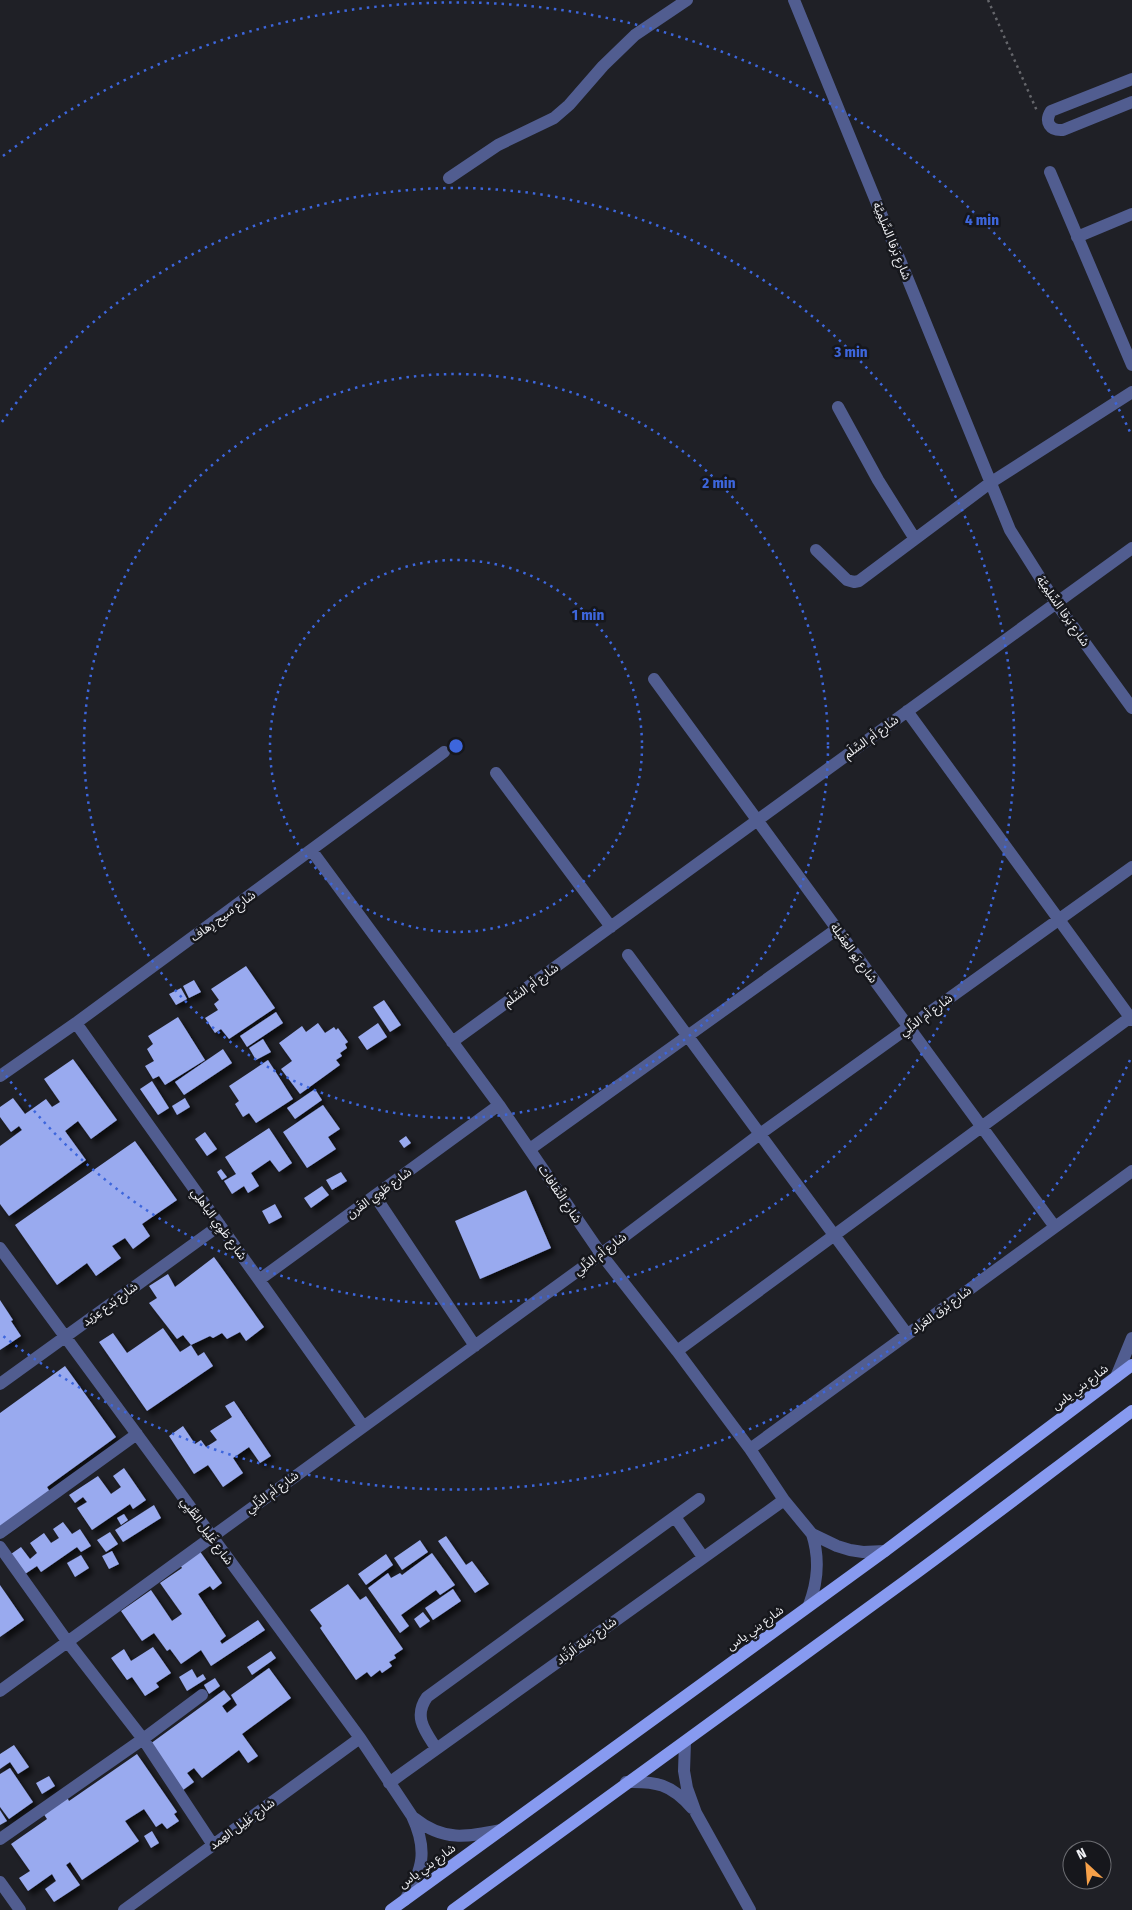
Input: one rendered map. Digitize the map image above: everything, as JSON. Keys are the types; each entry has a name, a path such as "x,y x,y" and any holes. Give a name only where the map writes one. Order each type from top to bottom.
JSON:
{"main road":[{"name":"شارع بني ياس","path":"391,1910 885,1551 1132,1365"},
{"path":"453,1910 626,1782 910,1578 1132,1412"}],"street":[{"path":"448,178 498,145 554,118 569,105 603,66 635,35 687,0"},
{"name":"شارع بَرقا السِّلِمِيَّة","path":"794,0 1010,530 1056,603 1132,708"},
{"path":"1132,79 1051,111 1048,116 1048,123 1051,128 1057,131 1063,130 1132,102"},
{"path":"1050,172 1132,365"},
{"path":"1077,237 1132,214"},
{"path":"816,550 847,580 859,581 990,482 1132,392"},
{"path":"838,407 878,480 915,539"},
{"name":"شارع أم السَّلَم","path":"452,1042 1132,548"},
{"name":"شارع يَو العِقَيلة","path":"654,679 1055,1227"},
{"path":"678,1351 1131,1018 907,711"},
{"name":"شارع سيح رِهاف","path":"0,1076 312,851 444,752"},
{"path":"496,773 611,928"},
{"name":"شارع الثَّقافات","path":"312,851 499,1105 601,1254 678,1351 750,1449 784,1500 812,1534 850,1550 864,1552 885,1551"},
{"name":"شارع أم الدِّلِي","path":"0,1691 601,1254 760,1134 1132,867"},
{"path":"530,1149 837,929"},
{"path":"628,955 907,1334"},
{"name":"شارع طَوِي الياهلِي","path":"76,1023 363,1426"},
{"name":"شارع طَوِي القَرن","path":"259,1280 499,1105"},
{"name":"شارع بُرق العَراد","path":"750,1449 1132,1171"},
{"path":"375,1196 475,1346"},
{"name":"شارع بَدع عِرَيد","path":"0,1384 220,1226"},
{"name":"شارع غَلِيل الطَّيِي","path":"0,1248 360,1738 412,1816 419,1830 423,1854 419,1874 405,1900"},
{"path":"1116,1377 1132,1338"},
{"path":"0,1533 137,1434"},
{"path":"436,1748 422,1725 420,1718 420,1710 427,1697 699,1499"},
{"name":"شارع رَملة اَلزِّناد","path":"389,1783 784,1500"},
{"path":"675,1517 703,1557"},
{"name":"شارع الثَّقافات","path":"809,1605 817,1581 818,1569 812,1534"},
{"path":"0,1547 67,1641 143,1739 213,1845"},
{"path":"0,1839 143,1739 202,1695"},
{"name":"شارع غَلِيل العِمد","path":"124,1910 360,1738"},
{"path":"684,1742 684,1772 687,1788 696,1812 750,1910"},
{"path":"626,1782 659,1783 675,1791 696,1812"},
{"name":"شارع غَلِيل الطَّيِي","path":"412,1816 423,1825 448,1836 462,1837 501,1830"},
{"path":"0,1882 20,1910"}],"path":[{"path":"988,0 1034,105 1040,114 1048,116"}],"building":[{"path":"246,966 275,1008 229,1039 221,1029 215,1033 205,1018 218,1010 214,1004 219,1000 211,989"},
{"path":"194,980 201,992 189,998 183,986"},
{"path":"181,988 187,999 176,1005 169,994"},
{"path":"384,1000 401,1025 390,1032 373,1007"},
{"path":"276,1012 283,1023 247,1047 240,1036"},
{"path":"178,1017 205,1060 165,1085 159,1076 153,1079 145,1066 154,1061 147,1049 153,1044 148,1036"},
{"path":"318,1023 325,1033 334,1027 336,1030 338,1028 348,1042 345,1044 347,1048 340,1053 342,1056 336,1060 340,1065 300,1094 281,1069 292,1061 279,1043 302,1026 306,1032"},
{"path":"378,1023 387,1037 367,1050 358,1037"},
{"path":"263,1039 271,1052 256,1060 249,1048"},
{"path":"223,1049 232,1063 184,1095 175,1082"},
{"path":"73,1059 117,1120 91,1139 78,1121 65,1131 86,1160 9,1216 0,1204 0,1146 22,1130 19,1126 11,1132 0,1117 0,1107 13,1098 25,1114 46,1099 52,1107 60,1102 44,1079"},
{"path":"268,1060 293,1099 256,1123 249,1113 243,1117 235,1104 239,1101 229,1086"},
{"path":"152,1081 169,1108 158,1115 140,1089"},
{"path":"315,1089 322,1100 295,1119 287,1108"},
{"path":"185,1098 190,1107 177,1115 172,1106"},
{"path":"323,1105 340,1129 328,1137 336,1149 307,1168 283,1132"},
{"path":"269,1128 292,1163 279,1172 270,1160 251,1173 259,1186 248,1193 244,1186 232,1194 224,1181 236,1174 225,1157"},
{"path":"205,1132 217,1149 207,1156 195,1139"},
{"path":"406,1136 411,1143 404,1148 399,1141"},
{"path":"135,1141 177,1200 142,1224 150,1236 133,1249 125,1238 112,1246 121,1258 96,1276 87,1263 57,1285 15,1225"},
{"path":"221,1169 227,1177 222,1180 217,1172"},
{"path":"341,1172 347,1181 332,1190 326,1180"},
{"path":"322,1186 329,1195 311,1208 304,1198"},
{"path":"526,1190 551,1248 480,1279 455,1221"},
{"path":"275,1204 282,1217 269,1224 262,1211"},
{"path":"214,1257 264,1327 246,1341 240,1332 227,1339 222,1333 213,1338 210,1336 191,1345 183,1335 177,1339 149,1303 157,1298 149,1286 168,1274 175,1287"},
{"path":"0,1300 21,1336 0,1350"},
{"path":"163,1328 180,1352 191,1345 198,1356 204,1352 213,1366 147,1411 99,1342 113,1333 127,1353"},
{"path":"65,1366 116,1437 47,1487 50,1492 0,1529 0,1413"},
{"path":"234,1401 271,1456 260,1463 249,1447 233,1458 243,1473 223,1487 208,1465 194,1474 169,1436 183,1426 195,1444 201,1440 206,1447 217,1440 210,1431 232,1417 225,1406"},
{"path":"124,1468 146,1500 133,1509 130,1504 92,1530 77,1508 87,1502 83,1497 75,1503 69,1495 98,1476 111,1494 121,1487 113,1476"},
{"path":"154,1505 161,1518 123,1542 115,1530"},
{"path":"124,1514 128,1520 121,1525 117,1518"},
{"path":"63,1522 72,1534 80,1529 91,1546 81,1552 77,1547 41,1572 37,1566 25,1574 11,1554 21,1547 30,1559 37,1553 30,1543 44,1533 51,1543 59,1538 53,1529"},
{"path":"110,1532 118,1544 106,1552 97,1540"},
{"path":"446,1536 466,1565 472,1561 489,1584 475,1593 438,1541"},
{"path":"420,1540 428,1552 402,1570 394,1558"},
{"path":"199,1550 222,1583 213,1590 210,1586 198,1594 226,1636 220,1641 222,1644 258,1620 265,1630 211,1666 201,1650 181,1664 170,1649 167,1651 154,1633 142,1641 121,1611 151,1590 172,1621 182,1614 160,1583 182,1568 179,1563"},
{"path":"112,1551 119,1564 109,1569 102,1556"},
{"path":"432,1553 455,1585 440,1595 436,1590 401,1615 409,1626 400,1633 368,1588 388,1573 391,1578 400,1573 402,1575"},
{"path":"386,1554 393,1565 366,1585 358,1574"},
{"path":"81,1555 89,1568 75,1577 67,1563"},
{"path":"348,1584 360,1600 366,1596 403,1649 394,1655 396,1658 389,1662 392,1666 382,1673 380,1670 371,1677 367,1672 356,1680 320,1628 322,1626 310,1610"},
{"path":"0,1585 24,1620 0,1637"},
{"path":"453,1589 461,1601 433,1620 425,1608"},
{"path":"423,1612 430,1621 420,1628 414,1619"},
{"path":"153,1647 171,1673 156,1683 159,1687 145,1696 132,1677 127,1680 111,1658 124,1649 131,1661"},
{"path":"271,1651 276,1658 252,1675 247,1667"},
{"path":"269,1668 291,1698 242,1734 258,1756 248,1763 239,1750 202,1778 194,1768 187,1773 194,1782 183,1790 150,1744 224,1690 231,1699 222,1706 227,1713 237,1705 231,1695"},
{"path":"192,1669 197,1678 203,1674 206,1679 187,1691 179,1677"},
{"path":"215,1678 220,1686 209,1694 204,1685"},
{"path":"14,1745 29,1767 18,1774 10,1762 0,1769 0,1754"},
{"path":"137,1754 177,1812 174,1814 179,1821 167,1829 162,1823 156,1827 144,1809 125,1821 139,1841 82,1880 70,1862 66,1865 80,1885 54,1902 45,1889 56,1881 52,1874 28,1891 19,1878 30,1871 11,1844 47,1819 43,1813 67,1797 69,1801"},
{"path":"10,1768 33,1802 9,1819 0,1807 0,1774"},
{"path":"49,1776 55,1786 42,1794 36,1783"},
{"path":"0,1810 7,1821 0,1825"},
{"path":"152,1831 159,1843 151,1848 144,1836"}]}
